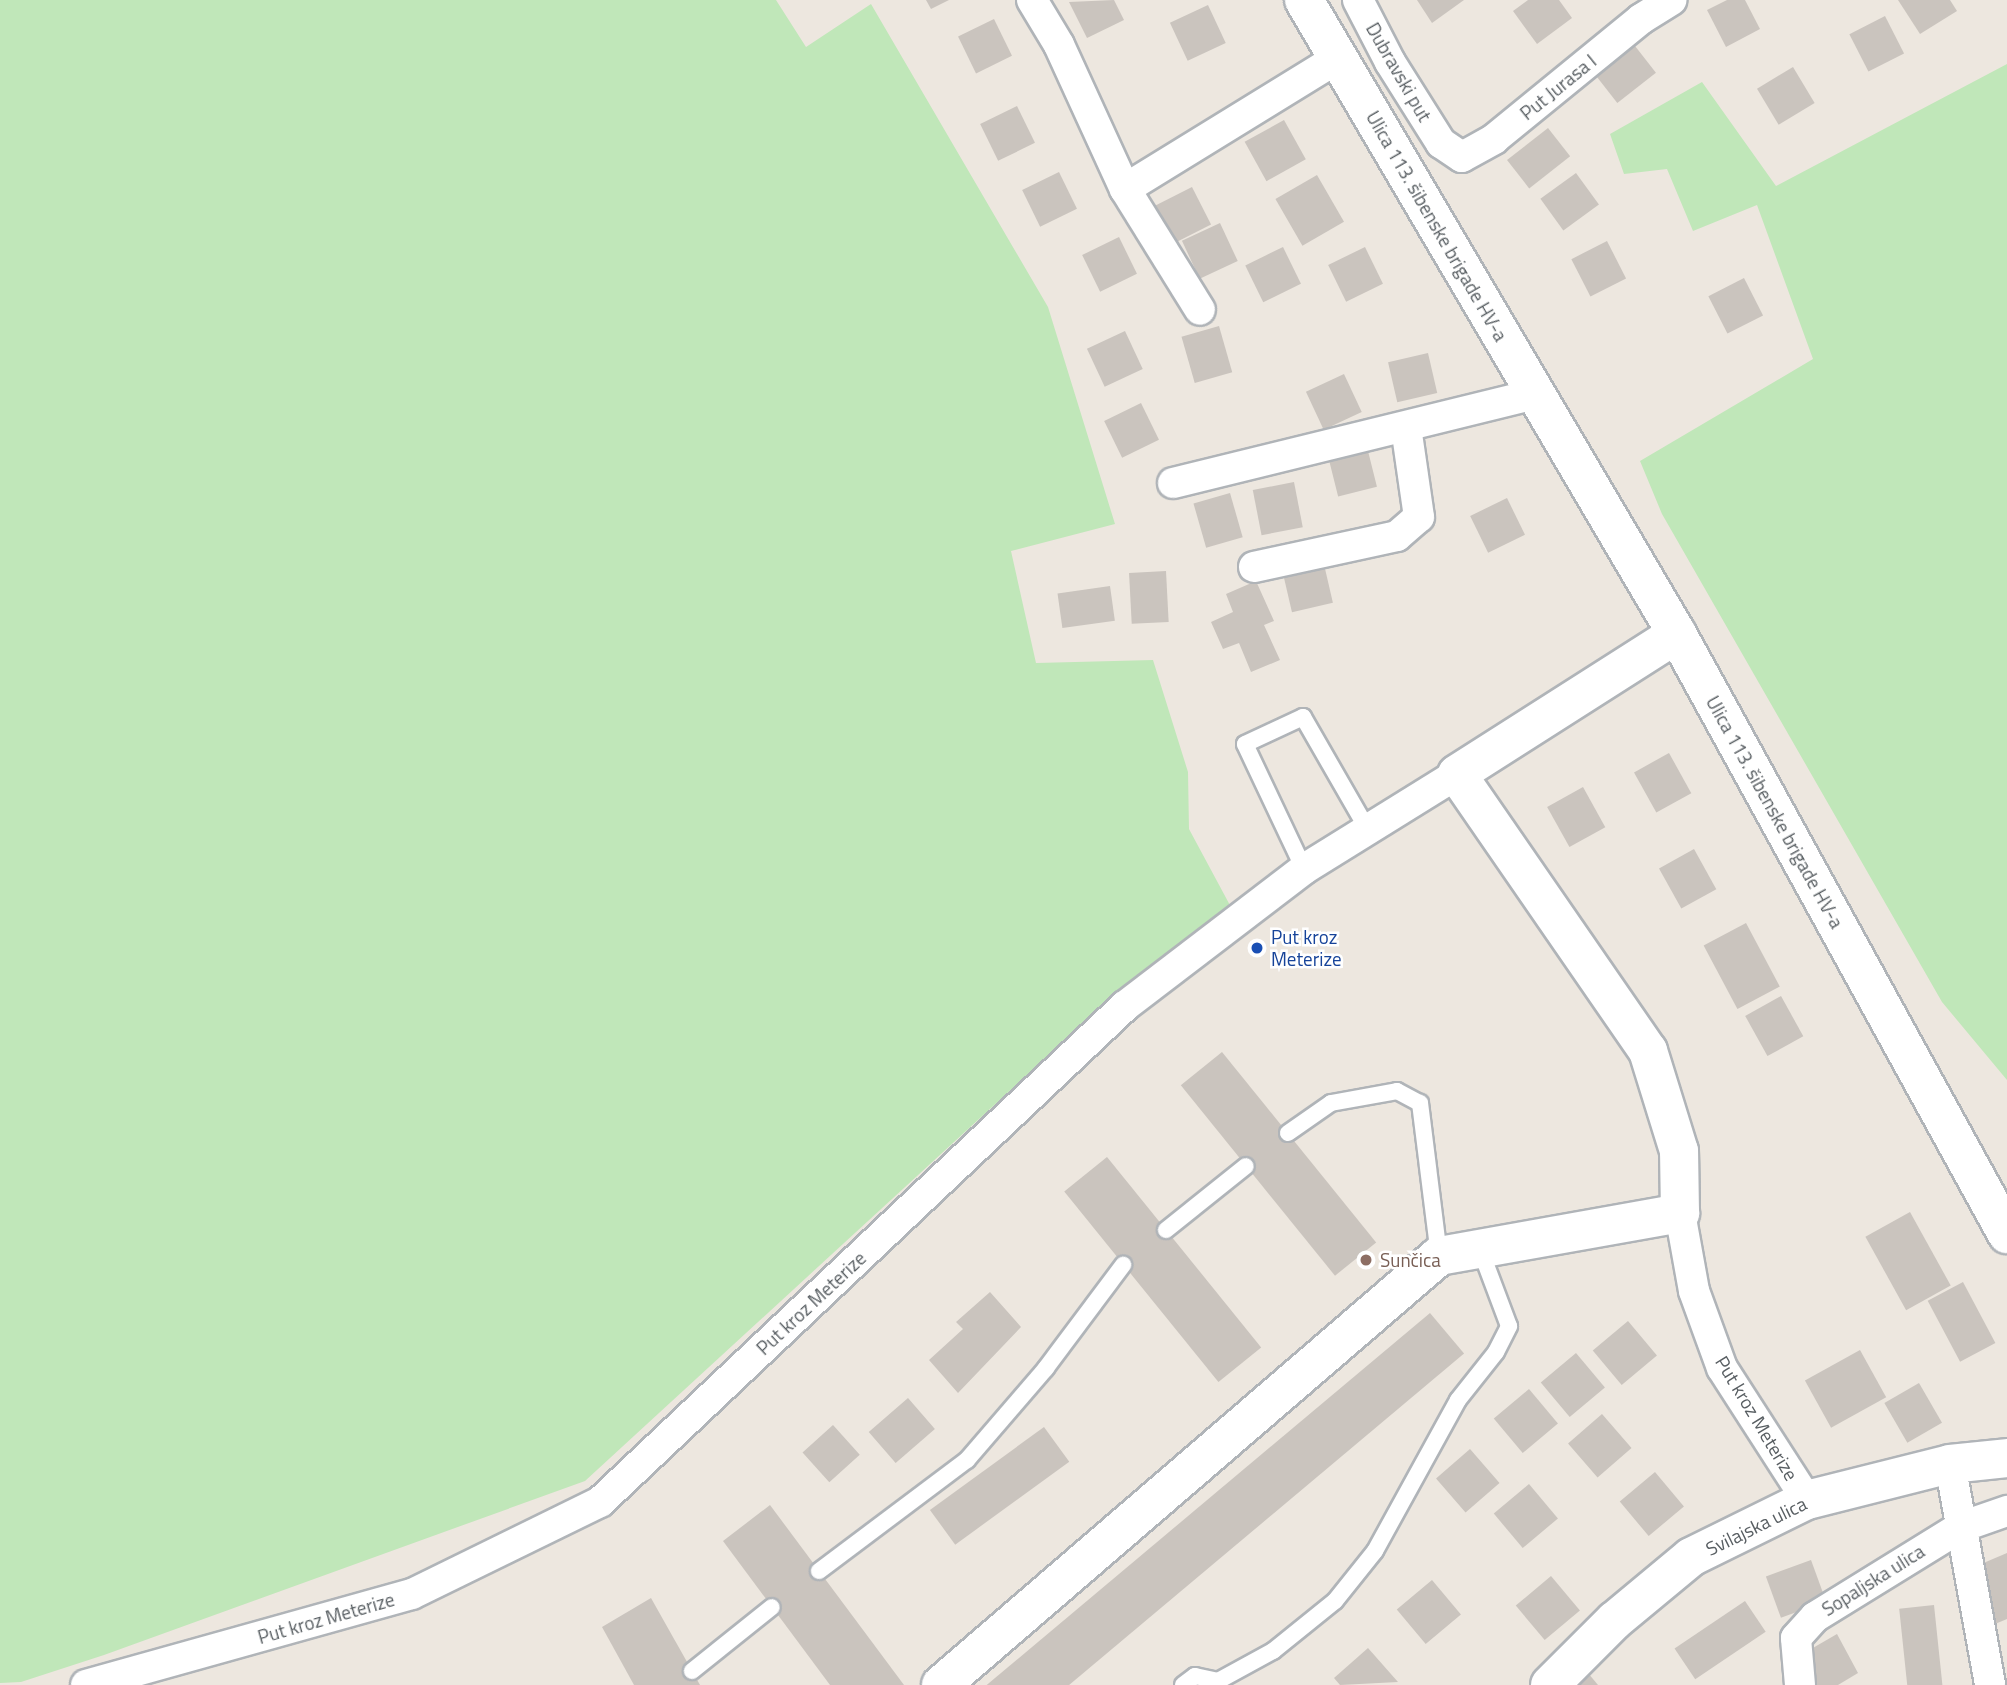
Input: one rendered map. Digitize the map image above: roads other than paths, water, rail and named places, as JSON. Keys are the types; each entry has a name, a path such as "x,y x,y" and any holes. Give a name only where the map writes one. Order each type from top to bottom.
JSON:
{"street":[{"path":"1032,0 1059,45 1125,189 1200,310"},
{"name":"Ulica 113. šibenske brigade HV-a","path":"1304,0 1677,634 2007,1234"},
{"name":"Dubravski put","path":"1358,0 1390,62 1441,143"},
{"name":"Put Jurasa I","path":"1441,143 1462,157 1494,139 1641,19 1669,1"},
{"path":"1125,189 1338,58"},
{"path":"1173,483 1536,394"},
{"path":"1254,568 1397,536 1419,517 1406,427"},
{"name":"Put kroz Meterize","path":"86,1685 412,1594 600,1502 1125,1006 1304,869 1677,634"},
{"name":"Put kroz Meterize","path":"1457,774 1648,1051 1679,1151 1680,1213 1694,1291 1722,1368 1807,1500"},
{"path":"941,1685 1439,1256 1680,1213"},
{"name":"Svilajska ulica","path":"1550,1685 1614,1621 1691,1557 1807,1500 1950,1464 2007,1458"},
{"path":"1950,1464 1990,1685"},
{"name":"Sopaljska ulica","path":"1801,1685 1796,1638 1815,1617 1961,1527 2007,1511"}],"lane":[{"path":"1304,869 1245,744 1303,717 1368,830"},
{"path":"1288,1133 1331,1103 1397,1091 1420,1103 1439,1256"},
{"path":"1166,1230 1247,1167"},
{"path":"1183,1685 1195,1676 1217,1681 1273,1651 1335,1601 1375,1551 1458,1400 1496,1352 1509,1326 1480,1249"},
{"path":"819,1571 967,1461 1046,1368 1123,1265"},
{"path":"692,1671 772,1607"}],"place":[{"name":"Put kroz Meterize","path":"1257,948"},
{"name":"Sunčica","path":"1366,1260"}]}
